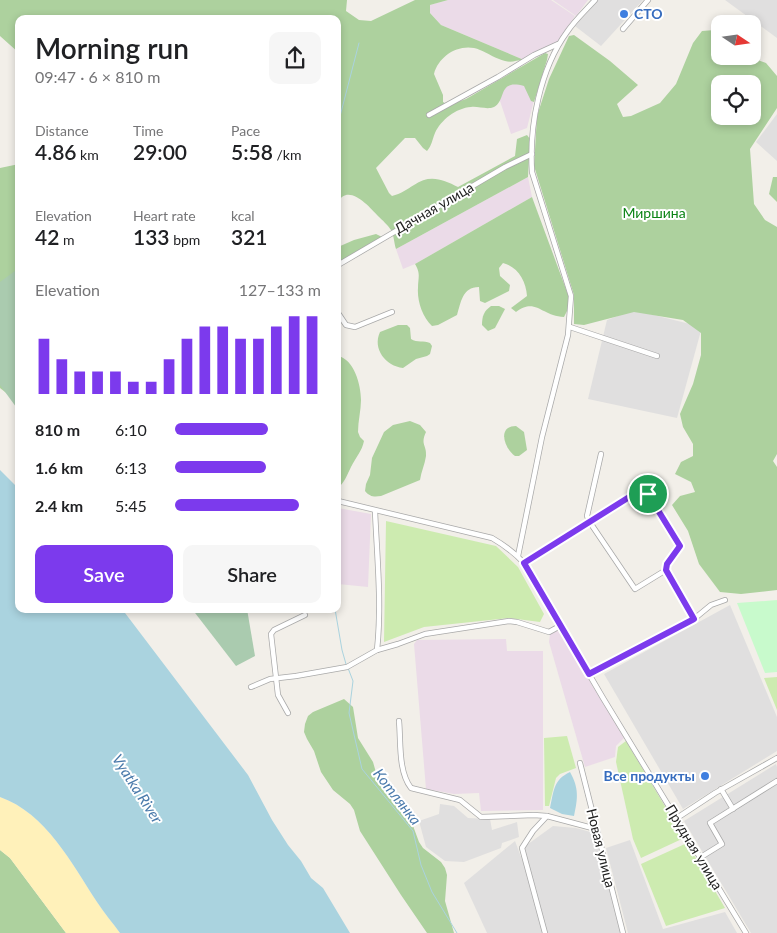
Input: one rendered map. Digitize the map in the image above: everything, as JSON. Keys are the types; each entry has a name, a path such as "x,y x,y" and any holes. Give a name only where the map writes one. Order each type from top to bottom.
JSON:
{"street":[{"path":"518,556 542,437 570,327 571,296 532,172 532,154 539,93 547,68 560,43 570,27 595,0"},
{"path":"622,29 648,0"},
{"path":"429,115 534,55 560,43"},
{"name":"Дачная улица","path":"341,263 505,167 532,154"},
{"path":"341,318 346,326 356,327 392,312"},
{"path":"570,327 657,356"},
{"path":"601,454 587,516 589,521 636,590 666,570"},
{"path":"524,563 642,489 648,494 680,546 667,564 666,570 694,619"},
{"name":"Прудная улица","path":"341,502 492,538 518,556 702,857 746,933"},
{"path":"375,511 379,635 377,650"},
{"path":"589,674 694,619 711,605 725,600"},
{"path":"288,713 278,695 271,634 274,630 305,615"},
{"path":"251,687 266,680 339,670 377,650 425,634 509,621 549,632 560,626"},
{"path":"399,721 403,770 406,781 411,788 460,800 481,817 534,814 596,829"},
{"path":"677,818 722,789 777,758"},
{"name":"Новая улица","path":"580,763 623,933"},
{"path":"702,857 722,844 710,823 777,781"},
{"path":"722,789 733,809"},
{"path":"545,933 522,848 533,831 547,816"}],"shaded area":[{"path":"448,0 551,0 575,16 559,41 524,60 441,25 430,13 430,5"},
{"path":"553,0 588,0 576,16"},
{"path":"598,0 643,0 601,46 575,26"},
{"path":"725,0 777,0 777,38 761,26 761,15 746,15"},
{"path":"541,72 527,128 511,134 495,86"},
{"path":"777,114 777,161 756,142"},
{"path":"528,177 532,197 403,269 396,249"},
{"path":"634,310 702,327 677,418 588,399 607,320"},
{"path":"341,509 371,514 368,587 341,584"},
{"path":"730,605 777,717 777,751 683,809 604,674"},
{"path":"559,630 624,738 616,746 615,757 585,767 549,642 550,634"},
{"path":"506,639 507,651 543,651 543,810 481,811 479,793 454,794 426,789 414,644 417,640"},
{"path":"776,764 777,933 751,933 684,821"},
{"path":"440,804 454,806 468,818 490,819 492,830 517,822 519,837 502,843 501,848 464,862 445,861 426,847 419,821 439,814"},
{"path":"553,826 576,828 594,833 621,933 547,933 524,847"},
{"path":"630,840 663,929 725,912 737,933 628,933 606,848"},
{"path":"515,841 544,933 487,933 464,883"}],"green space":[{"path":"0,0 347,0 346,11 359,20 371,21 415,0 448,0 430,5 430,13 441,25 524,60 505,61 473,48 458,49 452,52 441,61 434,74 443,95 443,102 448,105 466,99 545,53 548,54 534,102 531,101 524,86 510,85 494,107 465,108 445,119 435,133 427,151 415,138 405,138 376,168 392,196 420,182 431,179 441,180 458,187 515,156 517,139 527,135 530,139 528,177 396,249 390,228 364,202 353,195 347,195 341,198 341,15 15,15 15,49 0,36"},
{"name":"Миршина","path":"711,30 711,65 761,65 761,61 766,63 777,76 777,108 750,149 754,204 765,220 777,227 777,454 773,461 777,467 777,590 741,594 720,592 699,564 688,531 672,505 680,496 695,492 691,482 675,474 681,462 693,456 693,444 683,427 680,414 693,384 701,355 701,333 683,320 634,312 584,325 574,324 574,295 534,166 537,116 549,79 569,36 574,35 610,61 638,85 617,104 623,117 631,116 660,103 676,84 693,43 702,31"},
{"path":"15,165 15,400 0,388 0,168"},
{"path":"773,177 777,177 777,202 769,194"},
{"path":"532,197 570,300 564,317 529,306 516,312 511,308 527,296 526,290 523,280 517,271 503,263 499,268 500,276 510,285 509,291 485,303 480,301 479,287 473,288 463,296 457,315 438,325 432,326 425,318 419,303 419,273 415,264"},
{"path":"376,234 382,237 341,261 341,246"},
{"path":"15,271 15,406 0,385 0,282"},
{"path":"491,306 499,306 505,309 495,328 488,331 482,325 482,319 485,312"},
{"path":"398,325 407,325 410,328 411,339 428,342 432,346 430,354 416,359 403,368 397,367 386,360 382,356 378,345 380,332"},
{"path":"341,357 348,362 356,373 360,387 361,400 358,432 364,441 341,484"},
{"path":"410,421 420,425 426,432 424,442 426,456 420,480 381,496 370,495 365,491 366,484 370,475 372,458 384,432 393,425"},
{"path":"516,426 524,432 527,450 519,456 515,456 511,452 504,438 506,430"},
{"path":"386,521 496,546 518,567 544,614 540,622 509,618 424,627 384,642"},
{"path":"777,600 777,672 765,673 737,603"},
{"path":"195,613 248,613 255,656 236,666"},
{"path":"777,677 777,710 764,678"},
{"path":"344,699 353,707 358,738 373,762 377,776 381,782 393,791 409,815 423,848 441,862 445,868 447,875 445,901 454,933 427,933 360,831 354,810 350,804 333,790 321,772 314,751 304,732 305,724 308,716 313,712"},
{"path":"567,736 576,768 560,774 556,778 549,806 545,806 544,738"},
{"path":"626,741 684,838 641,858 633,839 616,762 618,747"},
{"path":"687,843 725,908 666,926 641,864"},
{"path":"0,850 10,858 66,933 0,933"}],"sand":[{"path":"0,797 31,815 44,827 67,856 120,933 66,933 10,858 0,850"}],"water":[{"name":"Vyatka River","path":"0,470 15,485 15,613 125,613 248,775 288,845 301,861 311,878 323,888 350,933 120,933 67,856 44,827 31,815 0,797"},
{"path":"570,772 577,793 574,816 562,814 550,808 557,782"}],"waterway":[{"name":"Котлянка","path":"341,112 359,43"},
{"name":"Котлянка","path":"336,613 346,664"},
{"name":"Котлянка","path":"348,668 353,681 349,713 362,769 413,831 421,865 432,892 457,933"}],"place":[{"name":"СТО","path":"624,14"},
{"name":"Все продукты","path":"705,776"}],"route":[{"path":"642,489 648,494 680,546 671,556 666,570 694,619 589,674 524,563 630,494 642,489"}]}
